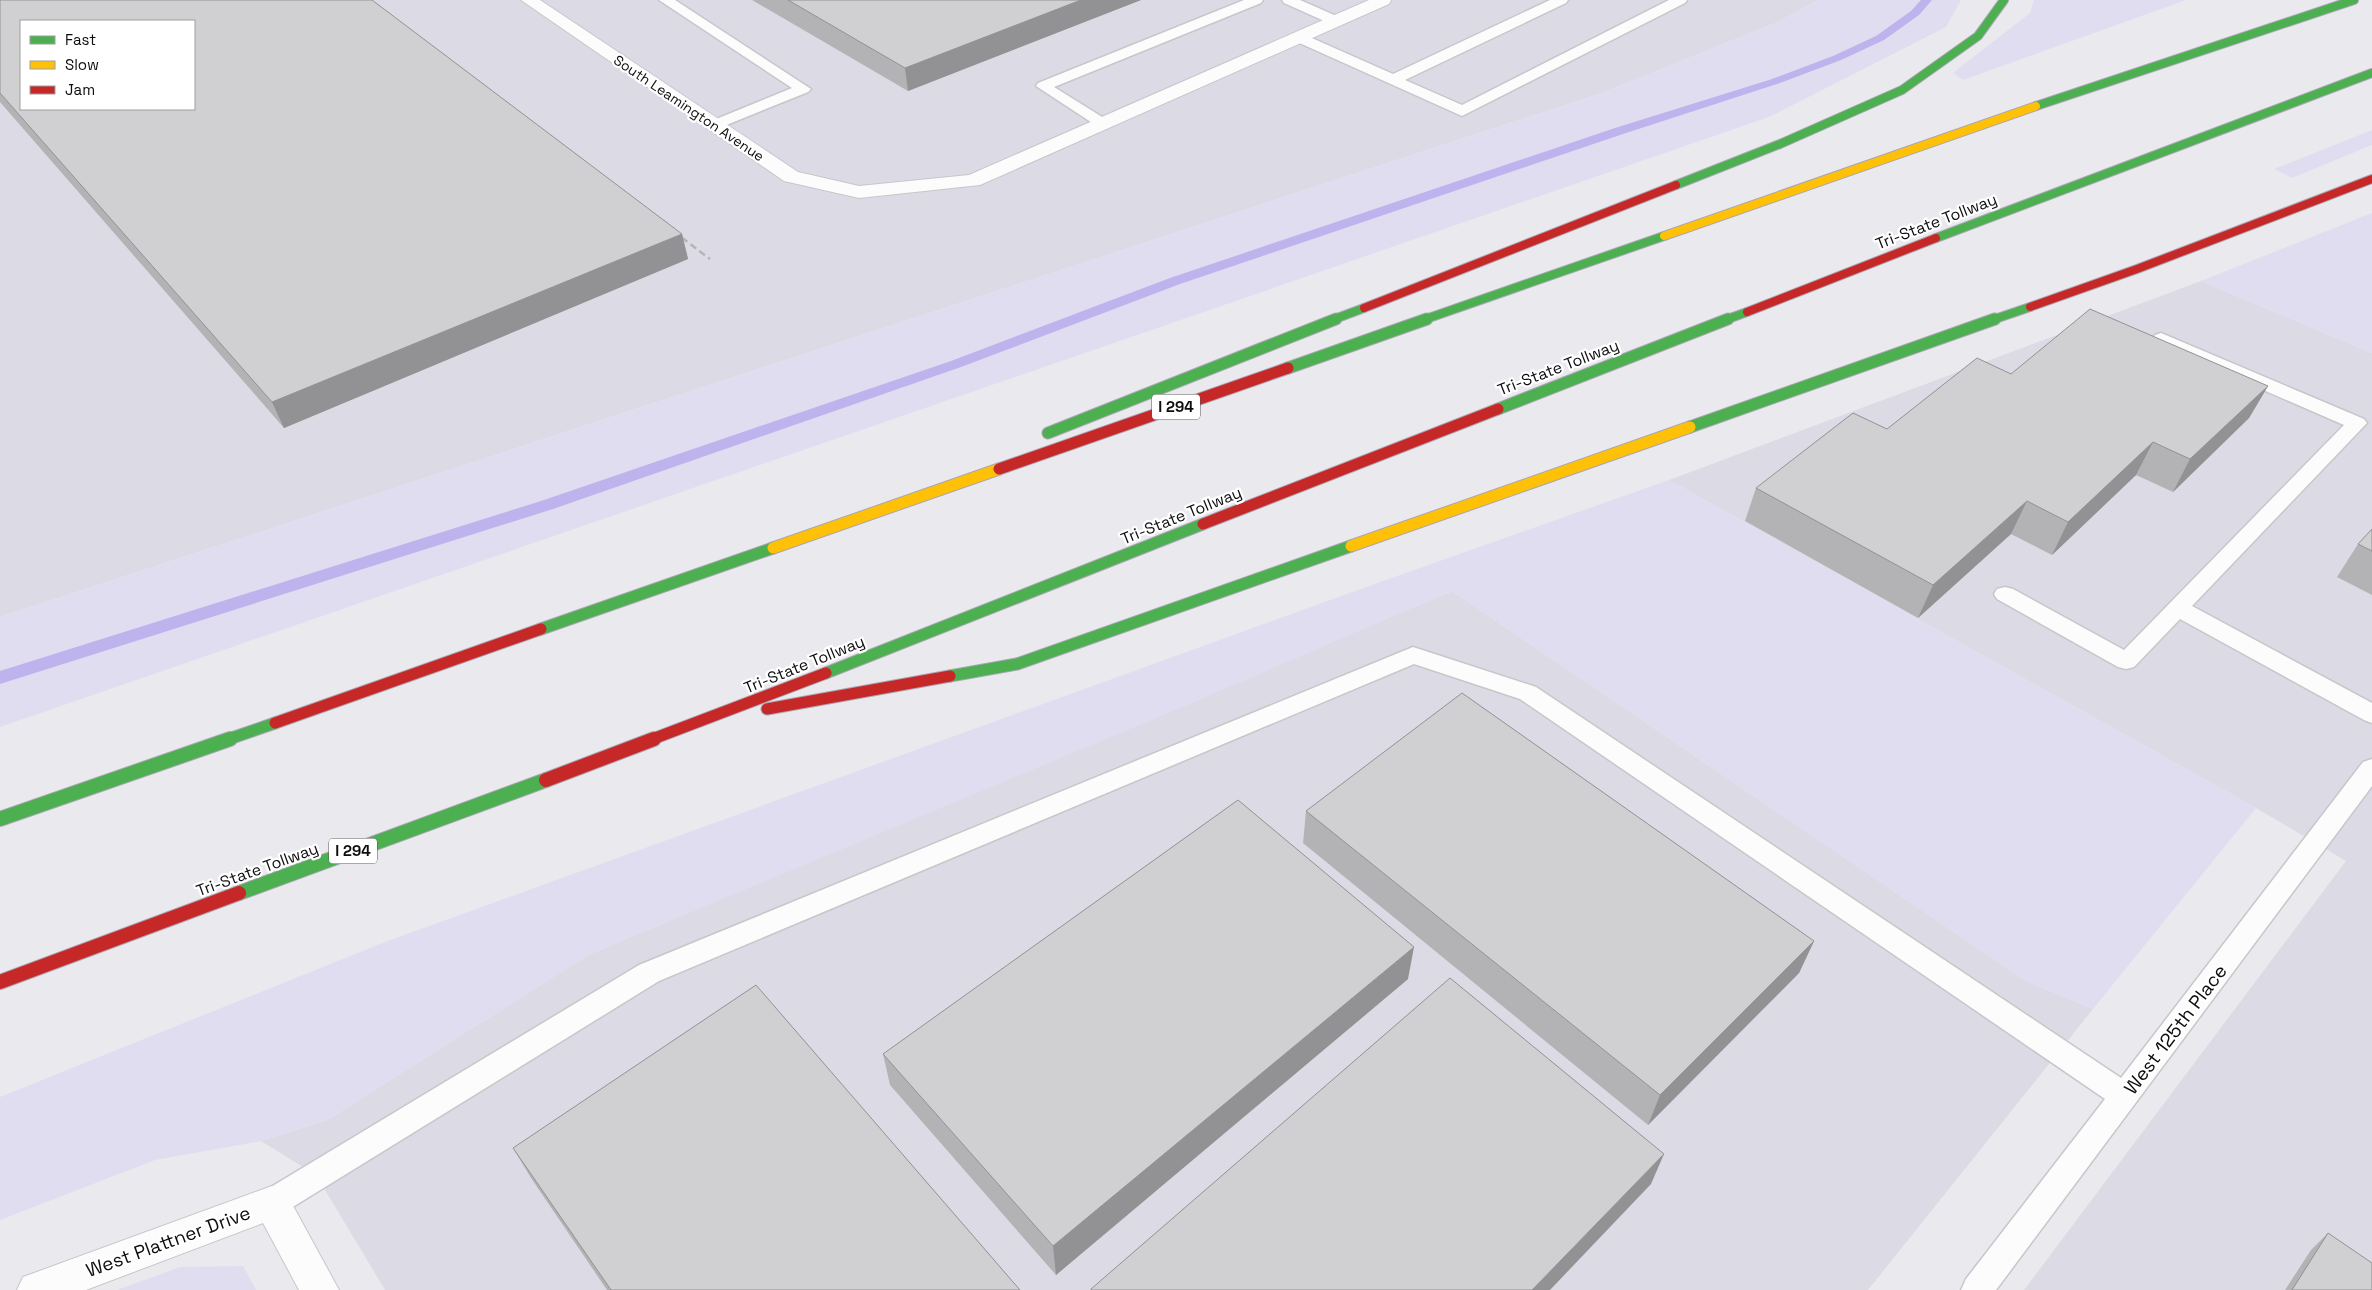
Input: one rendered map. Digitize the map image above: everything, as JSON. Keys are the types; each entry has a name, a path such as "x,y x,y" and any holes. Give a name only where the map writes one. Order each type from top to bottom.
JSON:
{"highway":[{"path":"1040,436 1780,144 1902,90 1978,36 2004,0"},
{"name":"I 294","path":"0,819 2097,85 2354,0"},
{"name":"Tri-State Tollway","path":"0,982 706,720 2085,180 2372,73"},
{"path":"706,720 1017,664 2128,272 2372,179"},
{"path":"633,597 911,487"}],"street":[{"name":"South Leamington Avenue","path":"529,0 791,177 859,192 973,181 1384,0"},
{"name":"West Plattner Drive","path":"36,1290 272,1203"},
{"path":"272,1203 320,1290"}],"lane":[{"path":"666,0 803,89 714,125"},
{"path":"1102,123 1043,86 1256,0"},
{"path":"1288,0 1336,21"},
{"path":"1393,80 1561,0"},
{"path":"1300,38 1462,111 1680,0"},
{"path":"2005,594 2126,661 2357,423 2161,339"},
{"path":"2178,608 2372,714"},
{"path":"272,1203 649,973 1414,655 1528,693 2124,1096"},
{"name":"West 125th Place","path":"1977,1290 2372,768"}],"shaded area":[{"path":"0,0 1818,0 1778,22 1602,93 0,617"},
{"path":"1818,0 1961,0 1946,27 1769,117 0,727 0,617 1602,93 1778,22"},
{"path":"2034,0 2186,0 1963,80 1953,73 2030,13"},
{"path":"2372,130 2372,145 2292,178 2274,169"},
{"path":"2372,213 2372,353 2201,281"},
{"path":"2201,281 2372,353 2372,1290 2024,1290 2346,861 2256,808 1669,480"},
{"path":"1669,480 2256,808 2093,1009 2026,981 1452,591 1166,714 588,955 327,1120 261,1141 155,1160 0,1220 0,1097 385,942 1369,586"},
{"path":"1452,591 2026,981 2093,1009 1868,1290 385,1290 316,1175 261,1141 327,1120 588,955"},
{"path":"243,1266 256,1290 117,1290 180,1267"}],"building":[{"path":"0,0 372,0 682,234 272,402 0,93"},
{"path":"788,0 1081,0 905,68"},
{"path":"2090,309 2268,386 2190,459 2153,442 2068,522 2027,501 1933,585 1756,488 1853,413 1887,429 1977,358 2011,374"},
{"path":"2372,529 2372,551 2358,544"},
{"path":"1462,693 1814,941 1660,1095 1306,811"},
{"path":"1238,800 1414,947 1053,1246 883,1054"},
{"path":"1450,978 1664,1154 1532,1290 1091,1290 1091,1289"},
{"path":"756,985 1020,1290 611,1290 513,1148"},
{"path":"2328,1233 2372,1263 2372,1290 2292,1290"}],"waterway":[{"path":"0,678 547,505 956,364 1175,281 1619,131 1773,82 1837,58 1880,38 1915,13 1927,0"}],"railway":[{"path":"673,231 710,259"}],"traffic: fast":[{"path":"1676,185 1780,144 1902,90 1978,36 2004,0"},
{"path":"2036,106 2354,0"},
{"path":"1936,238 2372,73"},
{"path":"1288,368 1664,236"},
{"path":"1690,427 2030,307"},
{"path":"1048,433 1364,308"},
{"path":"1498,409 1747,312"},
{"path":"826,673 1203,524"},
{"path":"950,676 1017,664 1351,546"},
{"path":"541,629 773,548"},
{"path":"0,819 275,723"},
{"path":"239,893 546,780"}],"traffic: slow":[{"path":"1664,236 2036,106"},
{"path":"1351,546 1690,427"},
{"path":"773,548 999,469"}],"traffic: jam":[{"path":"2030,307 2137,269 2372,179"},
{"path":"1364,308 1676,185"},
{"path":"1747,312 1936,238"},
{"path":"999,469 1288,368"},
{"path":"1203,524 1498,409"},
{"path":"275,723 541,629"},
{"path":"546,780 826,673"},
{"path":"767,709 950,676"},
{"path":"0,982 239,893"}]}
